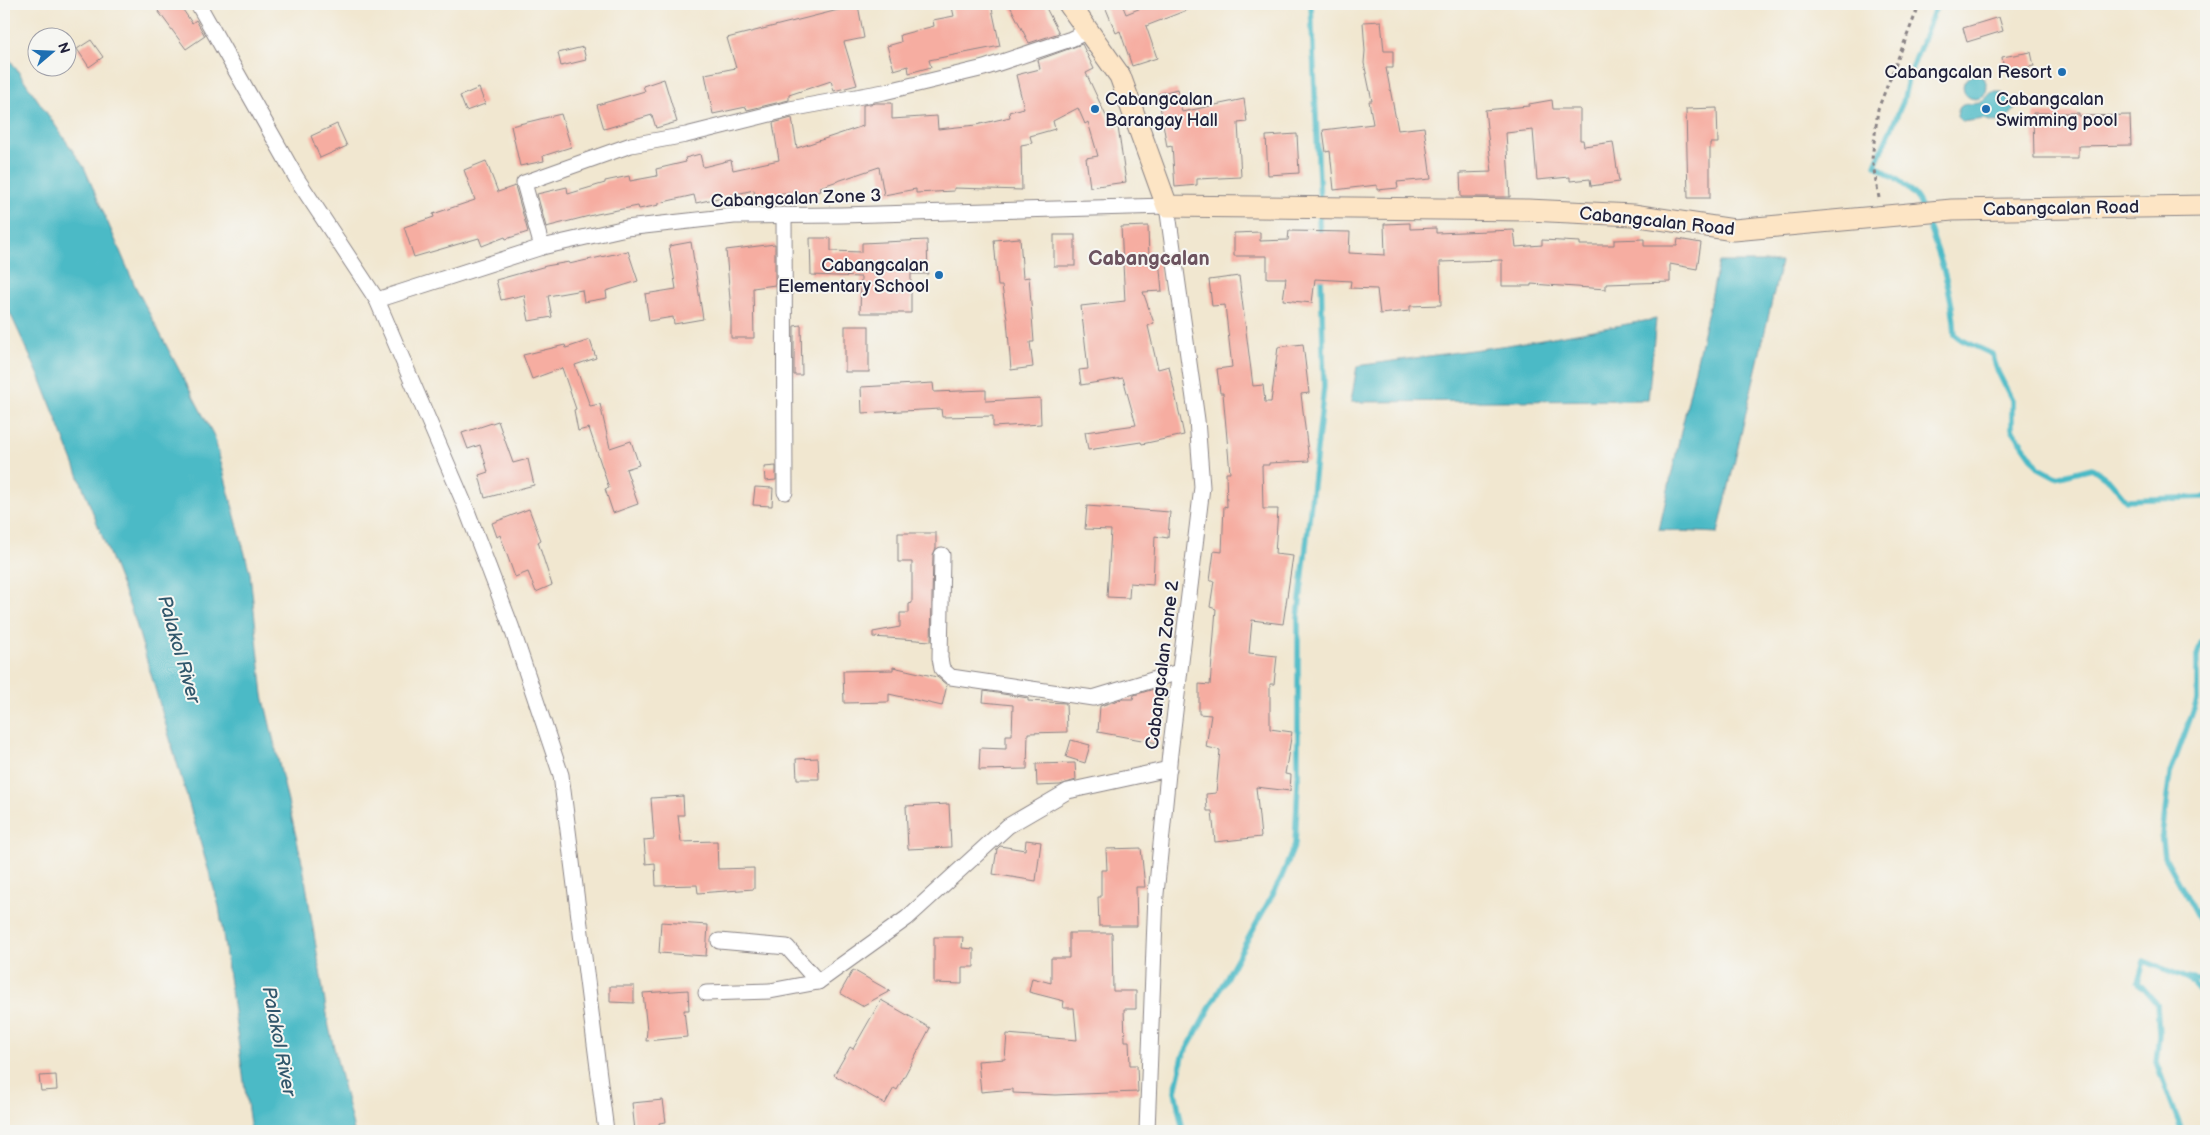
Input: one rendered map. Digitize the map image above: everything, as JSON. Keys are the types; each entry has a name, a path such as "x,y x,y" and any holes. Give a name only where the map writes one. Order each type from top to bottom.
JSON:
{"street":[{"path":"198,4 298,178 377,300 464,502 511,626 561,775 606,1131"},
{"path":"1069,4 1120,76 1168,206"},
{"path":"542,248 524,183 631,145 686,135 790,109 884,92 984,68 1071,39 1088,31"},
{"name":"Cabangcalan Zone 3","path":"377,300 542,248 626,228 734,216 1168,206"},
{"name":"Cabangcalan Road","path":"1168,206 1537,210 1633,215 1734,230 1910,212 2206,206"},
{"name":"Cabangcalan Zone 2","path":"1147,1131 1156,894 1179,672 1202,487 1197,420 1168,206"},
{"path":"784,215 785,492"},
{"path":"942,555 940,658 942,669 951,676 1093,698 1179,672"},
{"path":"706,993 770,992 818,982 907,918 1008,826 1068,791 1169,770"},
{"path":"719,941 787,947 818,982"}],"path":[{"path":"1882,215 1872,159 1878,109 1918,8 1923,4"}],"water":[{"name":"Palakol River","path":"4,51 84,167 135,286 214,436 250,573 263,695 303,866 329,1027 354,1131 251,1131 219,906 135,620 41,380 4,300"},
{"name":"Cabangcalan Swimming pool","path":"1975,75 1980,76 1986,82 1986,92 1980,98 1975,99 1970,98 1964,92 1963,87 1964,82 1970,76"},
{"name":"Cabangcalan Swimming pool","path":"1992,92 2002,92 2014,103 2014,110 2005,121 1993,122 1984,119 1962,122 1957,117 1961,106 1979,103"},
{"path":"1719,262 1781,262 1718,533 1659,530"},
{"path":"1656,319 1648,400 1351,402 1357,366 1508,345"}],"building":[{"path":"153,4 179,4 192,23 196,20 205,36 186,49"},
{"path":"991,4 1000,46 929,60 931,67 909,73 908,66 894,70 887,46 901,42 900,35 934,26 933,20 954,16 952,7"},
{"path":"1009,4 1044,4 1059,33 1029,43"},
{"path":"1104,4 1122,4 1126,14 1151,4 1200,5 1146,26 1157,58 1132,66 1120,31 1116,33"},
{"path":"858,5 864,38 844,42 857,85 834,91 831,81 789,95 789,100 747,110 746,107 713,114 705,74 736,68 727,38"},
{"path":"1999,17 2003,31 1967,42 1963,28"},
{"path":"1381,21 1384,51 1393,51 1393,68 1386,68 1398,130 1424,127 1431,179 1397,182 1398,188 1377,190 1377,185 1334,190 1330,151 1326,152 1323,130 1373,124 1369,101 1372,101 1364,63 1363,22"},
{"path":"91,40 103,57 89,67 78,48"},
{"path":"1082,44 1094,69 1086,73 1112,129 1118,127 1126,182 1090,187 1086,158 1098,156 1088,122 1085,124 1078,108 1053,121 1055,129 1030,136 1032,143 1021,145 1022,190 954,188 954,191 916,193 916,189 884,195 879,167 820,187 821,191 795,198 793,191 755,199 754,190 696,203 694,195 659,203 659,205 639,209 638,206 546,227 537,194 567,187 568,194 605,183 605,181 629,176 630,181 657,176 656,169 686,162 685,158 700,154 703,167 731,160 733,170 779,160 773,123 792,118 797,148 863,126 863,105 876,103 892,103 892,119 937,116 938,129 976,125 1010,117 1009,112 1024,108 1016,75 1040,69 1038,60"},
{"path":"583,47 586,60 561,66 558,53"},
{"path":"2031,52 2034,66 2004,71 2002,57"},
{"path":"664,79 677,122 656,128 652,115 604,129 597,105 645,91 643,86"},
{"path":"479,88 485,104 466,111 460,96"},
{"path":"1177,89 1182,112 1244,99 1247,122 1238,123 1241,177 1197,179 1197,185 1175,187 1172,146 1167,147 1158,94"},
{"path":"1552,100 1553,109 1580,109 1580,140 1583,140 1584,146 1613,142 1619,182 1591,186 1590,179 1570,181 1570,177 1537,180 1533,130 1506,133 1510,197 1461,197 1460,173 1492,172 1485,110 1529,106 1529,104"},
{"path":"1717,108 1718,143 1710,143 1710,198 1688,198 1686,109"},
{"path":"2033,113 2078,113 2078,116 2130,115 2131,145 2078,146 2078,158 2034,158"},
{"path":"561,114 571,147 543,156 544,161 520,166 511,126"},
{"path":"337,124 347,146 320,158 311,136"},
{"path":"1297,134 1299,173 1268,175 1266,136"},
{"path":"486,161 498,192 515,186 528,232 506,239 505,237 482,246 479,238 414,257 404,227 434,217 433,214 475,200 464,170"},
{"path":"1410,223 1410,229 1436,228 1436,233 1514,230 1516,247 1542,245 1542,240 1580,242 1580,245 1614,245 1614,240 1644,239 1644,246 1677,246 1678,239 1701,243 1697,269 1670,264 1670,282 1606,284 1606,289 1531,284 1531,286 1502,286 1502,260 1440,262 1441,305 1410,306 1410,311 1380,314 1377,289 1350,288 1351,281 1315,279 1312,303 1283,300 1286,278 1267,278 1267,256 1234,256 1234,233 1260,232 1260,241 1288,240 1289,231 1350,232 1349,253 1385,255 1384,224"},
{"path":"1148,226 1149,260 1159,259 1162,291 1143,292 1154,323 1148,326 1158,369 1169,366 1184,435 1142,444 1141,442 1088,450 1085,432 1136,425 1123,378 1081,385 1079,370 1088,369 1081,306 1125,301 1121,227"},
{"path":"1054,235 1075,235 1075,266 1054,266"},
{"path":"810,238 831,238 831,251 862,252 862,243 927,240 928,274 911,274 911,313 860,313 861,277 811,275"},
{"path":"1020,238 1023,278 1029,277 1034,342 1030,342 1033,367 1011,370 1007,319 1002,286 998,286 994,240"},
{"path":"691,242 703,319 674,324 673,317 649,321 645,294 676,289 669,246"},
{"path":"775,244 775,285 753,288 754,338 731,338 731,311 726,250"},
{"path":"628,251 638,281 606,291 607,298 584,302 582,290 548,296 552,317 529,321 524,295 501,300 496,280 546,266 569,262 569,264"},
{"path":"1239,276 1253,386 1263,385 1265,402 1271,402 1278,347 1303,344 1309,393 1301,394 1309,461 1262,465 1263,509 1278,509 1275,554 1293,556 1283,624 1252,620 1249,653 1277,656 1274,684 1270,684 1270,729 1292,732 1285,774 1291,775 1290,791 1256,787 1261,837 1215,842 1212,811 1207,811 1206,794 1216,793 1220,750 1206,747 1211,715 1199,714 1199,684 1210,685 1216,609 1210,607 1214,581 1210,581 1214,551 1222,552 1224,506 1227,507 1226,473 1230,473 1223,393 1220,393 1217,369 1232,367 1225,305 1212,306 1209,280"},
{"path":"801,325 802,375 794,375 794,326"},
{"path":"845,326 869,326 869,372 845,372"},
{"path":"590,340 596,358 575,365 590,406 600,404 610,448 631,441 639,465 626,469 638,504 613,513 605,489 609,488 589,428 578,431 574,410 576,409 562,368 532,379 523,355 565,345 566,348"},
{"path":"933,383 934,392 986,390 986,401 1040,398 1041,424 993,427 993,416 942,417 941,409 862,413 861,387"},
{"path":"498,421 513,463 528,459 534,485 485,498 479,475 488,472 480,445 468,449 462,433"},
{"path":"776,466 776,480 765,481 764,467"},
{"path":"755,487 773,488 772,506 753,505"},
{"path":"1087,506 1170,512 1168,538 1155,536 1153,585 1130,583 1129,598 1107,597 1111,530 1085,529"},
{"path":"529,509 541,540 538,542 552,585 536,592 528,572 515,577 500,535 497,537 492,523"},
{"path":"898,533 936,533 936,548 933,555 931,641 873,637 873,632 900,627 900,613 909,613 909,604 912,603 912,562 898,562"},
{"path":"893,667 937,677 947,685 942,706 889,694 889,702 844,703 843,671 893,670"},
{"path":"1164,686 1158,743 1098,732 1100,706 1122,699 1133,699 1134,695"},
{"path":"984,691 1028,698 1028,701 1066,703 1067,732 1028,733 1027,769 979,770 980,748 1006,749 1006,735 1012,735 1013,705 983,702"},
{"path":"1071,740 1090,745 1085,763 1066,757"},
{"path":"818,758 819,779 797,779 796,759"},
{"path":"1075,763 1076,780 1060,785 1037,786 1036,764"},
{"path":"683,796 684,815 678,815 681,842 717,841 718,869 754,868 754,889 698,893 697,885 656,886 655,863 646,864 644,840 654,839 651,798"},
{"path":"949,804 951,847 908,849 906,806"},
{"path":"1026,840 1041,842 1036,881 993,874 997,849 1000,846 1025,850"},
{"path":"1141,848 1145,887 1136,887 1137,926 1099,926 1098,897 1101,897 1101,870 1107,870 1106,849"},
{"path":"661,922 708,925 706,956 659,953"},
{"path":"1069,933 1112,933 1113,991 1136,991 1136,1009 1124,1009 1125,1041 1129,1041 1130,1065 1137,1065 1138,1092 1055,1095 1013,1093 1013,1089 981,1092 978,1061 1005,1059 1007,1034 1077,1040 1074,1008 1063,1008 1064,1001 1029,992 1032,978 1051,983 1051,958 1069,958"},
{"path":"934,937 963,937 962,948 974,949 974,967 962,967 962,984 934,983"},
{"path":"853,970 890,991 862,1006 840,993"},
{"path":"610,986 634,986 634,1003 610,1002"},
{"path":"688,990 689,1010 684,1010 687,1037 646,1041 647,1030 643,993"},
{"path":"881,1000 930,1028 897,1090 894,1088 885,1104 834,1075 850,1047 853,1049"},
{"path":"56,1075 57,1090 41,1091 39,1076"},
{"path":"663,1100 666,1122 659,1123 660,1131 635,1131 632,1103"}],"waterway":[{"path":"1311,4 1320,203"},
{"path":"1922,208 1919,201 1908,189 1875,165 1903,102 1908,79 1934,11 1940,4"},
{"path":"1925,216 1949,289 1955,335 1992,354 1998,372 2012,400 2012,429 2039,468 2056,477 2092,468 2110,481 2126,500 2206,497"},
{"path":"1319,218 1320,238"},
{"path":"1183,1131 1175,1091 1183,1056 1280,881 1295,844 1298,784 1298,618 1324,387 1321,272"},
{"path":"2206,639 2201,643 2197,656 2197,700 2170,774 2162,834 2165,857 2203,926 2206,935"},
{"path":"2182,1131 2156,1062 2159,1034 2157,1004 2138,982 2144,961 2187,978 2203,981 2206,973"},
{"path":"2187,978 2206,999"}],"place":[{"name":"Cabangcalan Resort","path":"2062,72"},
{"name":"Cabangcalan Barangay Hall","path":"1095,109"},
{"name":"Cabangcalan Swimming pool","path":"1986,109"},
{"name":"Cabangcalan Elementary School","path":"939,275"}],"district":[{"name":"Cabangcalan","path":"1149,258"}]}
